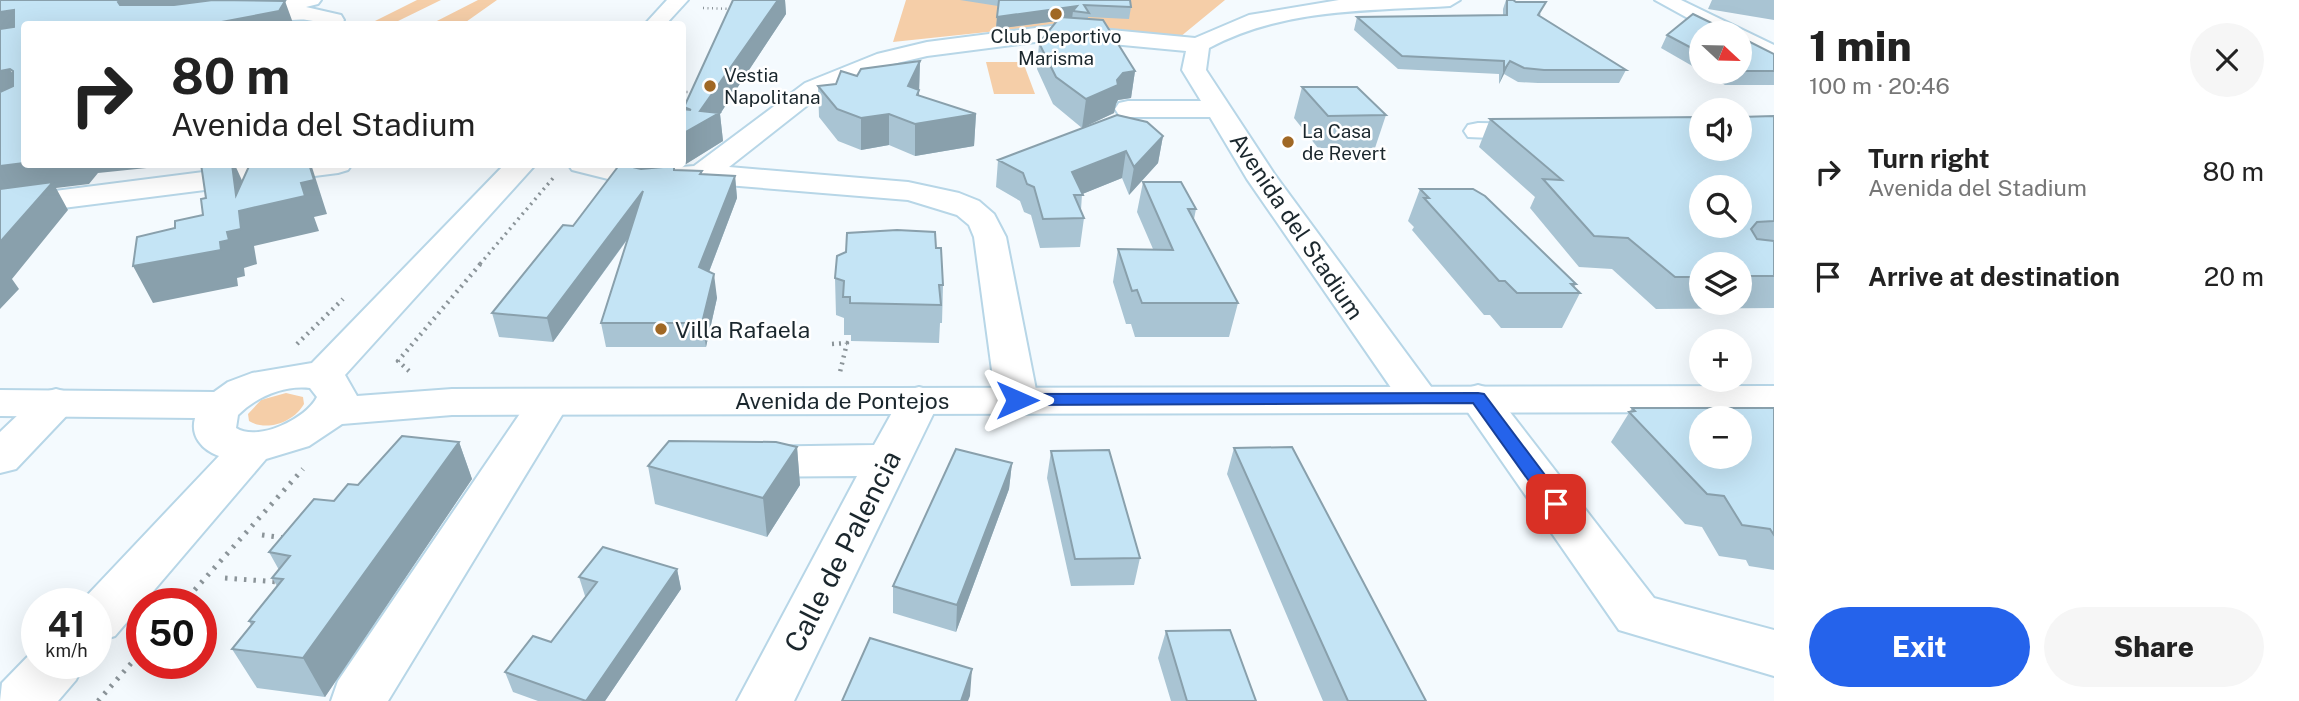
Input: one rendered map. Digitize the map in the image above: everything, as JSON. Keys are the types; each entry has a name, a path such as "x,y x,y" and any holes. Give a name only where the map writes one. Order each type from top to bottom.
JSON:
{"street":[{"path":"162,21 311,0"},
{"path":"658,21 678,0"},
{"path":"702,174 814,88 885,59 928,49 1059,32 1198,45 1262,7 1450,0"},
{"path":"1665,0 1708,21"},
{"path":"242,21 289,13 323,16 332,21"},
{"path":"1752,43 1774,54"},
{"name":"Avenida del Stadium","path":"1198,45 1194,70 1262,179 1419,398"},
{"path":"1128,109 1219,109"},
{"path":"1478,131 1562,132"},
{"path":"85,195 124,168"},
{"path":"0,206 305,168"},
{"path":"0,403 225,405 214,425 217,436 228,444 253,446 295,436 316,425 326,394 519,168"},
{"path":"599,168 644,179 702,174 887,188 926,194 968,208 983,221 990,237 1017,400"},
{"name":"Avenida de Pontejos","path":"225,405 255,386 279,378 304,375 326,394 429,402 1774,399"},
{"path":"1478,398 1637,615 1774,653"},
{"name":"Calle de Palencia","path":"765,701 919,400"},
{"path":"0,458 56,402"},
{"path":"358,699 549,402"},
{"path":"112,603 253,446"},
{"path":"709,462 889,460"},
{"path":"22,701 42,679"}],"path":[{"path":"702,8 738,9"},
{"path":"686,92 696,92"},
{"path":"722,94 762,96"},
{"path":"288,348 298,343 346,296"},
{"path":"832,344 847,343 840,372"},
{"path":"262,535 295,539"},
{"path":"225,578 285,583"},
{"path":"98,701 126,669"}],"shaded area":[{"path":"417,0 441,0 398,21 375,21"},
{"path":"478,0 497,0 467,21 437,21"},
{"name":"Club Deportivo Marisma","path":"906,0 1225,0 1180,37 1073,23 893,42"},
{"path":"986,62 1023,62 1035,94 994,94"},
{"path":"286,393 303,397 304,404 294,416 280,423 264,426 249,421 248,414 261,400"}],"building":[{"path":"0,0 121,0 118,2 120,5 174,5 213,0 285,1 279,11 227,21 21,21 21,163 0,166 0,92 13,86 13,71 0,71 0,29 14,27 14,10 0,12"},
{"path":"733,0 778,0 700,111 719,113 686,132 686,109 691,110 686,108"},
{"path":"999,0 1130,0 1131,7 1084,5 1089,13 1073,11 1077,6 997,17"},
{"path":"1507,0 1546,2 1538,15 1626,70 1544,70 1524,68 1510,61 1504,70 1504,61 1402,56 1357,17 1507,15"},
{"path":"1693,14 1707,21 1689,21 1689,47 1667,35"},
{"path":"1060,17 1103,20 1135,71 1123,73 1117,80 1118,85 1086,99 1056,77 1039,43"},
{"path":"1752,43 1774,54 1774,71 1752,71"},
{"path":"920,61 908,86 919,90 917,95 976,114 915,124 889,114 861,118 837,109 818,86 836,84 841,71 857,76 861,69"},
{"path":"1302,87 1357,87 1386,115 1328,116"},
{"path":"1117,115 1147,122 1163,136 1134,167 1126,151 1072,172 1083,195 1074,195 1084,218 1043,219 1034,187 1027,184 1023,173 998,160"},
{"path":"1774,116 1774,221 1757,222 1752,228 1752,175 1689,175 1689,238 1752,238 1752,231 1757,239 1774,241 1774,276 1752,276 1752,252 1689,252 1689,277 1675,277 1628,238 1594,236 1543,179 1562,180 1490,119 1689,117 1689,161 1752,161 1752,117"},
{"path":"202,168 233,168 236,195 248,168 310,168 314,180 301,183 305,196 239,211 241,229 227,232 229,240 220,242 221,250 133,266 137,237 175,228 175,221 203,215 201,199 206,198"},
{"path":"617,168 674,168 702,171 700,174 735,176 699,267 714,274 702,323 601,323 643,191 547,318 492,313 563,225 573,226"},
{"path":"53,182 0,242 0,189"},
{"path":"1143,182 1181,182 1196,209 1188,209 1238,303 1142,303 1137,290 1132,291 1118,249 1173,250"},
{"path":"1420,189 1473,189 1485,196 1576,284 1571,284 1580,293 1517,293 1505,281 1499,281 1424,198 1429,198"},
{"path":"897,230 935,232 936,248 941,248 941,305 850,303 850,297 843,297 844,281 835,278 837,256 846,252 847,233"},
{"path":"1632,408 1689,408 1689,469 1752,469 1752,408 1774,408 1774,535 1770,529 1742,525 1724,496 1707,494 1629,412 1635,411"},
{"path":"402,436 459,442 303,658 232,649 254,622 249,621 283,579 272,578 290,556 269,552 314,499 334,501 348,484 358,485"},
{"path":"669,441 776,442 797,447 763,498 648,466"},
{"path":"1292,447 1426,701 1348,701 1234,448"},
{"path":"956,449 1012,463 957,605 893,586"},
{"path":"1109,450 1140,558 1075,559 1051,451"},
{"path":"603,547 677,569 586,701 505,672 533,636 551,642 597,582 579,577"},
{"path":"1230,630 1256,701 1187,701 1166,631"},
{"path":"870,638 972,669 961,701 842,701"}],"place":[{"name":"Club Deportivo Marisma","path":"1056,14"},
{"name":"Vestia Napolitana","path":"710,86"},
{"name":"La Casa de Revert","path":"1288,142"},
{"name":"Villa Rafaela","path":"661,329"}],"route":[{"path":"1017,400 1478,398 1556,504"}]}
